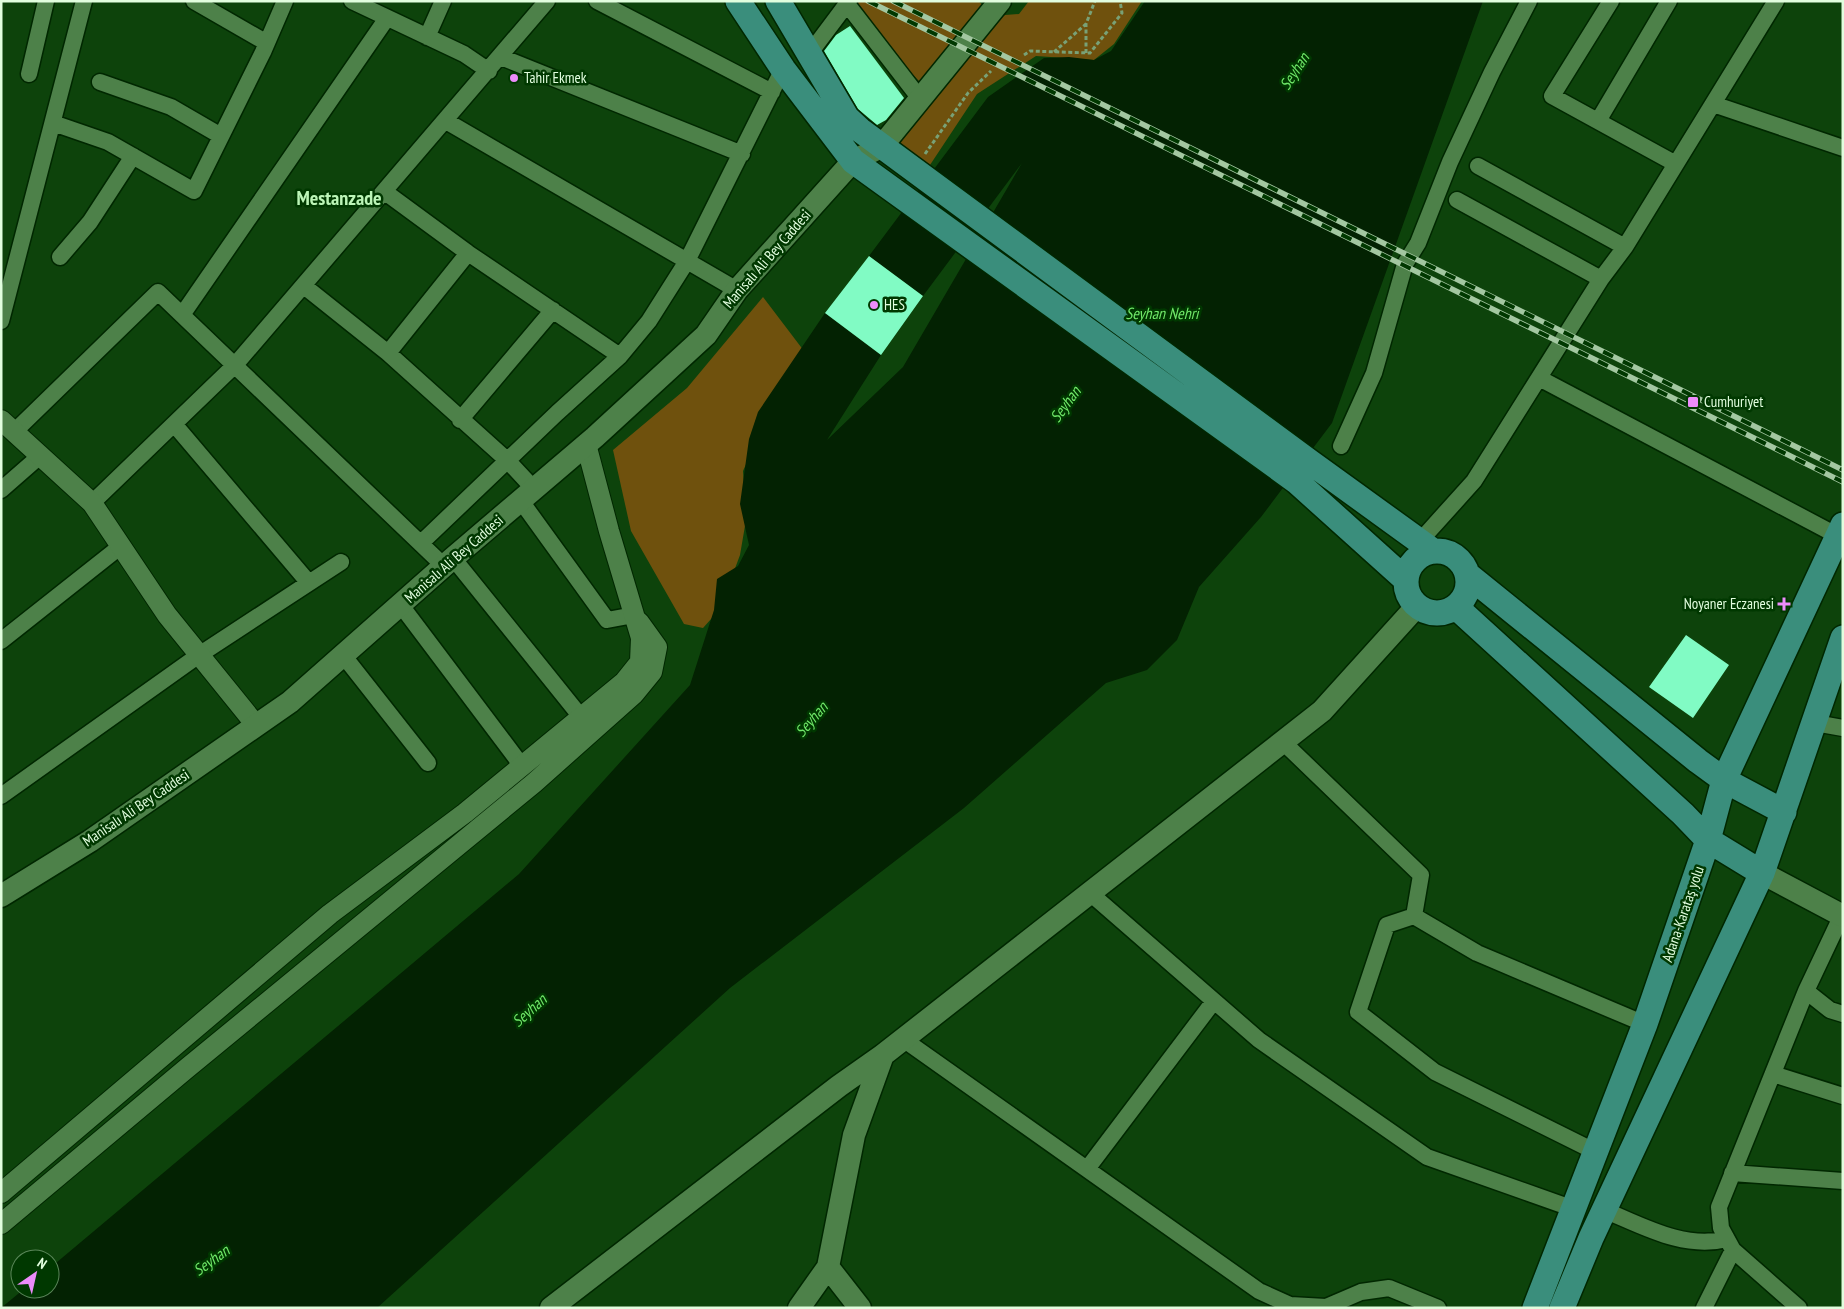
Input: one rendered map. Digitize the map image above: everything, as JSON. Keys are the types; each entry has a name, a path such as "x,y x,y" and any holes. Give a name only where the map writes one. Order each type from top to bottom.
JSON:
{"main road":[{"path":"738,1 783,69 853,161 1303,472 1426,546 1451,554 1464,566 1468,575 1467,593 1456,607 1447,612 1436,614 1417,606 1406,589 1408,569 1414,560 1423,554 1426,546"},
{"path":"778,1 810,52 846,118 881,147 923,169 1303,472 1406,579"},
{"path":"853,161 881,147 1000,1"},
{"name":"Manisalı Ali Bey Caddesi","path":"1,896 90,841 290,702 448,562 586,444 706,335 736,290 853,161"},
{"name":"Adana-Karataş yolu","path":"1535,1308 1645,1024 1708,840 1724,780 1840,531"},
{"path":"1468,575 1724,780 1784,812"},
{"path":"551,1308 883,1055 1322,711 1417,606"},
{"path":"1456,607 1708,840 1762,873 1842,915"},
{"path":"1562,1308 1604,1210 1762,873 1843,638"},
{"path":"799,1308 828,1267 854,1135 883,1055"},
{"path":"828,1267 860,1308"}],"street":[{"path":"29,74 46,1"},
{"path":"1,321 84,1"},
{"path":"194,1 267,43"},
{"path":"53,123 108,142 194,191 267,43 285,1"},
{"path":"352,1 464,54 489,71"},
{"path":"427,37 443,1"},
{"path":"92,502 235,365 501,58 547,1"},
{"path":"596,1 772,92"},
{"path":"1341,446 1374,373 1405,264 1418,243 1450,162 1528,1"},
{"path":"1611,1 1552,96 1676,164"},
{"path":"1598,121 1669,1"},
{"path":"1426,546 1474,481 1601,279 1626,247 1776,1"},
{"path":"810,52 848,3 921,100"},
{"path":"182,315 387,18"},
{"path":"501,58 742,154"},
{"path":"421,543 507,460 620,356 649,320 687,261 783,69"},
{"path":"100,82 172,107 221,136"},
{"path":"1713,104 1843,148"},
{"path":"446,121 736,290"},
{"path":"60,257 90,222 133,156"},
{"path":"1478,166 1626,247"},
{"path":"385,192 468,253 620,356"},
{"path":"1457,200 1601,279"},
{"path":"388,353 468,253"},
{"path":"304,286 388,353 460,420 507,460 527,495 607,620 634,614"},
{"path":"256,725 167,615 92,502 8,425 158,292 421,543 448,562 581,717"},
{"path":"460,420 553,310"},
{"path":"1539,378 1840,531"},
{"path":"174,424 309,583"},
{"path":"1,1193 330,914 465,813 624,682 640,662 641,638 609,532 586,444"},
{"path":"1,490 41,455"},
{"path":"1,641 121,546"},
{"path":"1,796 199,654 341,562"},
{"path":"400,604 522,766"},
{"path":"1,1224 534,783 634,694 652,672 657,647 634,614"},
{"path":"343,655 428,763"},
{"path":"1815,723 1843,728"},
{"path":"1282,742 1421,875 1414,916"},
{"path":"1090,893 1260,1040 1427,1157 1574,1209"},
{"path":"1799,1308 1730,1245 1721,1228 1719,1207 1806,991 1842,915"},
{"path":"1596,1152 1435,1072 1358,1012 1387,925 1414,916 1477,953 1645,1024"},
{"path":"1806,991 1830,1010 1843,1014"},
{"path":"1087,1169 1214,1001"},
{"path":"903,1039 1259,1291 1290,1305 1326,1307 1361,1292 1389,1288 1438,1308"},
{"path":"1773,1074 1843,1096"},
{"path":"1732,1173 1843,1181"},
{"path":"1604,1210 1674,1238 1695,1243 1730,1245"},
{"path":"1704,1308 1730,1245"}],"path":[{"path":"1086,53 1086,24 1094,1"},
{"path":"1024,55 1030,52 1090,53 1122,13 1120,1"},
{"path":"1053,52 1086,24"},
{"path":"923,169 968,93 991,71"}],"shaded area":[{"path":"854,1 978,1 989,10 920,82 848,10"},
{"path":"1029,1 1142,1 1114,44 1094,60 1036,56 977,94 928,168 899,143 981,32 1005,15 1019,14"},
{"path":"763,297 804,351 772,406 743,471 746,520 740,555 720,609 703,628 684,624 631,531 613,450 687,388"}],"water":[{"path":"1145,1 1483,1 1332,423 1261,517 1199,587 1177,640 1147,670 1106,683 964,808 730,988 377,1308 1,1308 12,1299 60,1299 60,1260 519,874 690,685 714,610 717,579 738,566 749,545 740,504 749,439 758,412 825,313 881,355 827,440 903,367 1022,163 923,296 869,256 988,97 1044,58 1069,57 1094,60 1111,51"}],"building":[{"path":"850,26 904,98 886,120 877,125 858,109 824,51 836,35"},
{"name":"HES","path":"869,256 923,296 881,355 825,313"},
{"path":"1686,635 1729,665 1693,718 1649,687"}],"railway":[{"path":"868,1 1843,482"},
{"path":"893,1 1843,470"}],"place":[{"name":"Tahir Ekmek","path":"514,78"},
{"name":"HES","path":"874,305"},
{"name":"Cumhuriyet","path":"1693,402"},
{"name":"Noyaner Eczanesi","path":"1784,604"}],"district":[{"name":"Mestanzade","path":"339,198"}],"water label":[{"name":"Seyhan","path":"1294,71"},
{"name":"Seyhan Nehri","path":"1162,313"},
{"name":"Seyhan","path":"1065,404"},
{"name":"Seyhan","path":"811,719"},
{"name":"Seyhan","path":"529,1010"},
{"name":"Seyhan","path":"211,1260"}]}
